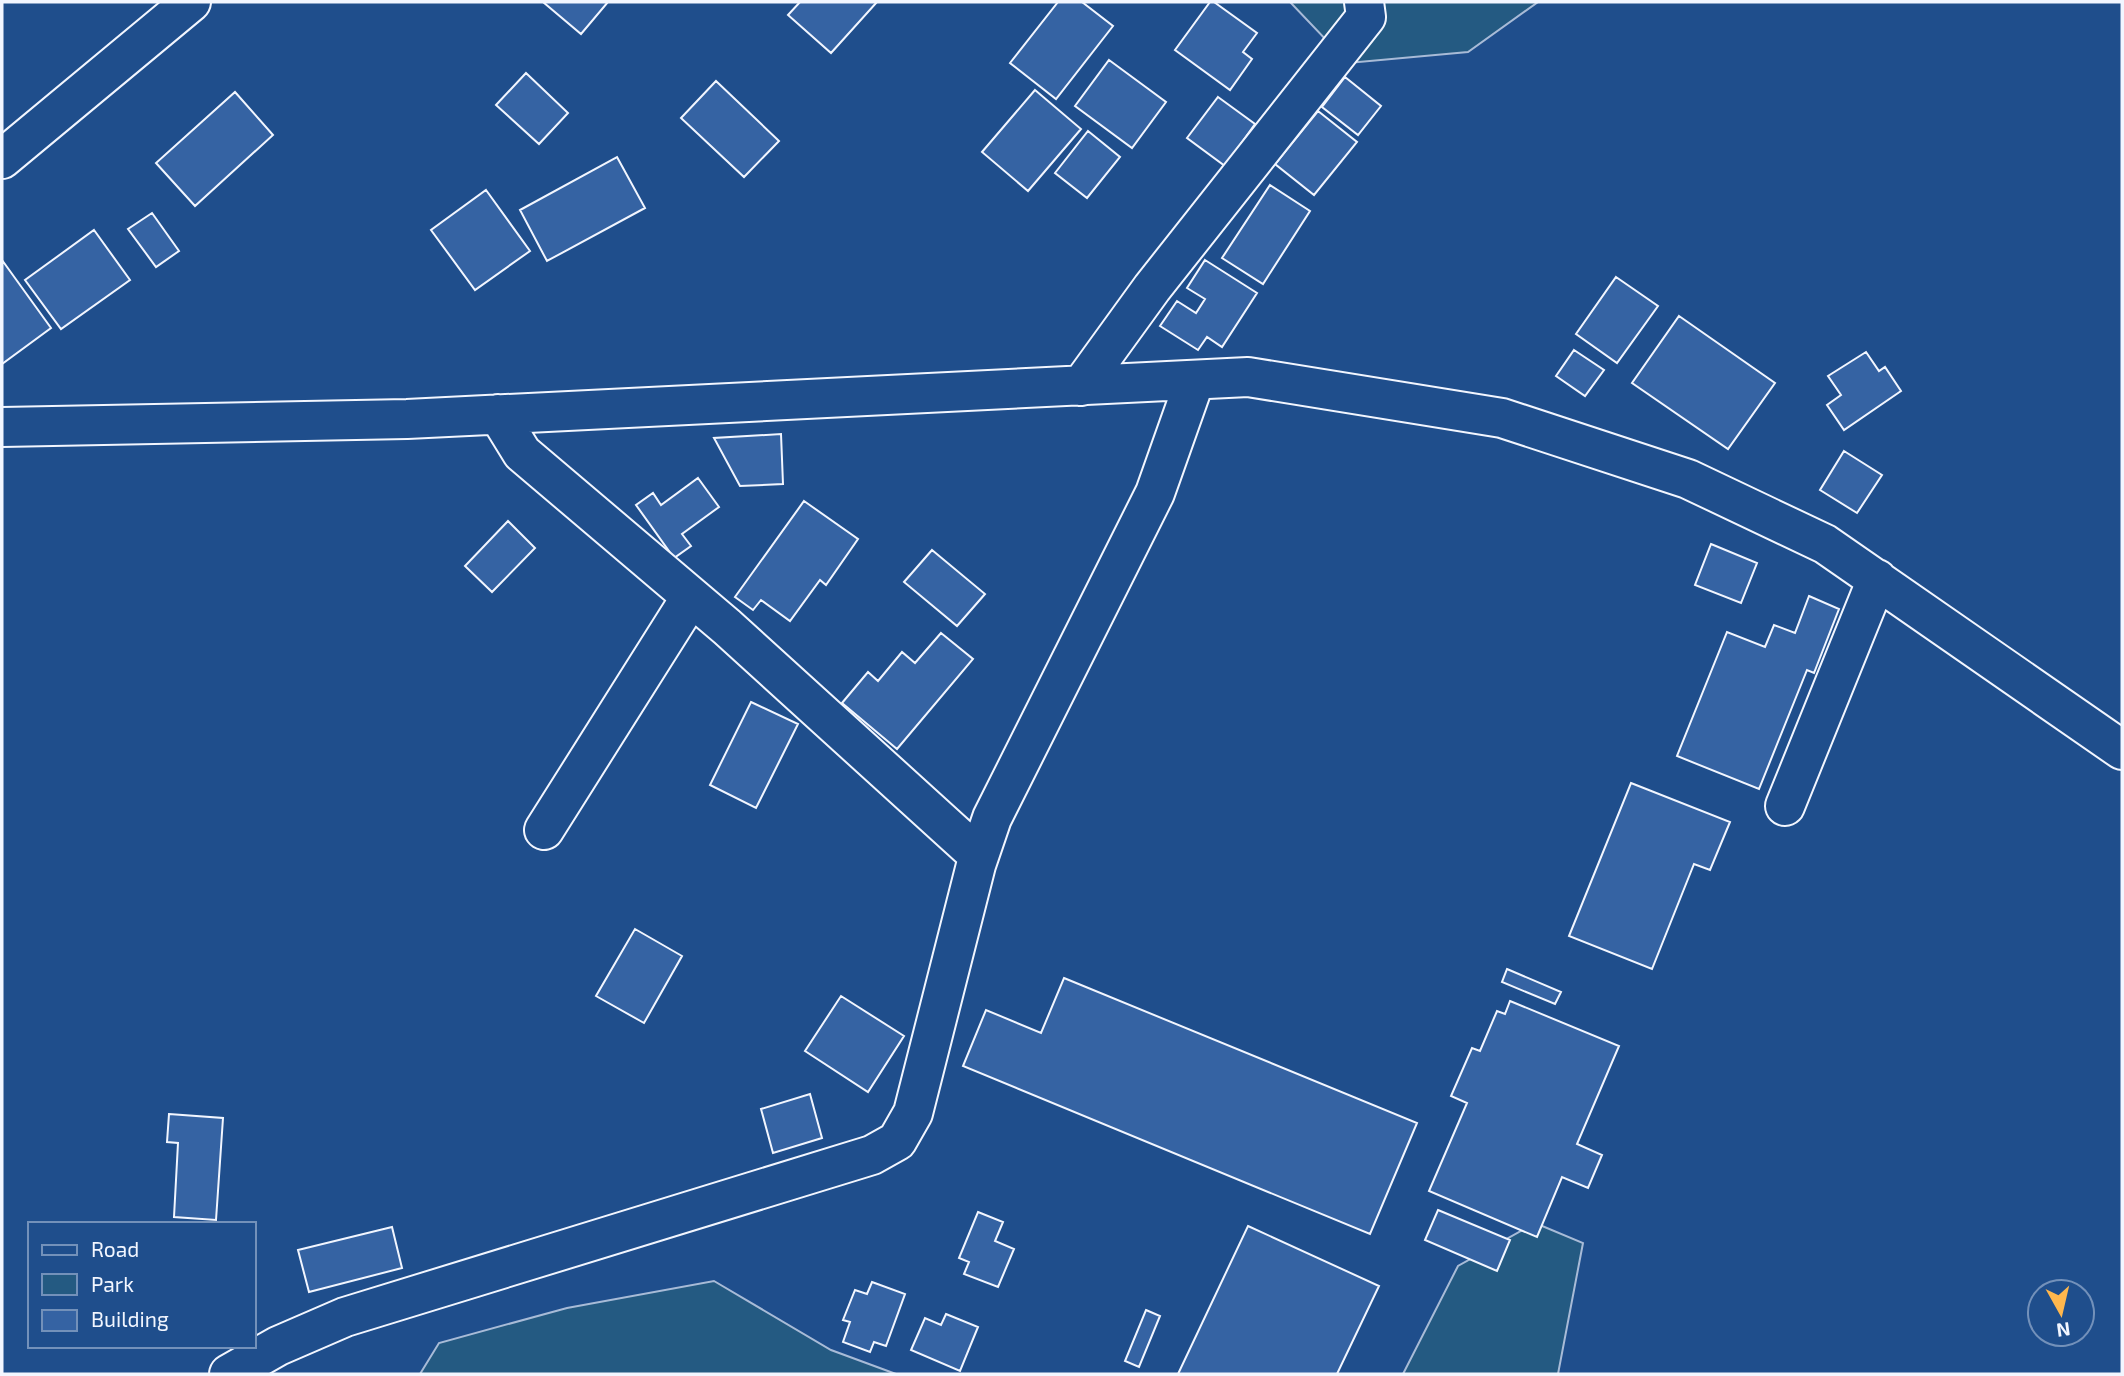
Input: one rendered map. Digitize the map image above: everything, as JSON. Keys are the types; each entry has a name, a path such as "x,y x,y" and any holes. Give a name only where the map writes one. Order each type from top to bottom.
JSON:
{"street":[{"path":"2,159 191,2"},
{"path":"1081,386 1152,288 1366,17 1364,2"},
{"path":"2,427 407,419 1248,377 1502,418 1688,479 1825,544 2122,750"},
{"path":"229,1374 278,1346 345,1317 872,1155 897,1141 913,1113 979,856 992,818 1155,493 1195,380"},
{"path":"498,414 522,453 691,597 979,856"},
{"path":"1785,806 1877,579"},
{"path":"544,830 691,597"}],"green space":[{"path":"1290,2 1538,2 1468,52 1348,63"},
{"path":"1535,1223 1583,1243 1558,1374 1403,1374 1458,1266"},
{"path":"714,1281 831,1350 896,1374 420,1374 439,1343 567,1308"}],"building":[{"path":"543,2 608,2 581,34"},
{"path":"800,2 877,2 831,53 788,15"},
{"path":"1058,2 1082,2 1113,26 1056,99 1010,63"},
{"path":"1210,2 1214,2 1257,33 1243,52 1252,59 1230,90 1175,50"},
{"path":"1109,60 1166,102 1132,148 1075,106"},
{"path":"526,73 568,113 539,144 496,105"},
{"path":"1345,77 1381,106 1358,135 1322,107"},
{"path":"716,81 779,141 744,177 681,118"},
{"path":"1035,90 1081,129 1028,191 982,152"},
{"path":"235,92 273,135 195,206 156,163"},
{"path":"1218,97 1255,124 1225,166 1187,138"},
{"path":"1318,111 1357,142 1314,195 1275,164"},
{"path":"1088,131 1120,157 1087,198 1055,173"},
{"path":"617,157 645,208 547,261 520,210"},
{"path":"1270,185 1310,211 1263,284 1222,258"},
{"path":"486,190 530,251 475,290 431,230"},
{"path":"152,213 179,251 156,267 128,229"},
{"path":"94,230 130,280 61,329 25,280"},
{"path":"2,260 51,328 2,364"},
{"path":"1205,260 1257,293 1222,347 1207,337 1198,350 1160,326 1177,301 1196,313 1205,299 1187,288"},
{"path":"1616,277 1658,306 1617,363 1576,334"},
{"path":"1679,316 1775,383 1728,449 1632,383"},
{"path":"1574,350 1604,370 1585,396 1556,376"},
{"path":"1866,352 1879,371 1885,367 1901,391 1844,430 1827,405 1841,395 1828,376"},
{"path":"781,434 783,484 740,486 714,438"},
{"path":"1844,451 1882,475 1857,513 1820,490"},
{"path":"698,478 719,507 682,534 691,546 674,558 636,505 653,493 661,505"},
{"path":"804,501 858,539 826,585 820,580 790,621 761,600 753,610 735,597"},
{"path":"508,521 535,548 492,592 465,566"},
{"path":"1711,544 1757,563 1741,603 1695,585"},
{"path":"932,550 985,594 957,626 904,582"},
{"path":"1809,596 1839,609 1814,673 1807,670 1759,789 1677,756 1727,632 1765,647 1774,625 1795,633"},
{"path":"941,633 973,659 897,749 842,703 868,672 878,681 902,652 915,663"},
{"path":"751,702 798,724 756,808 710,785"},
{"path":"1631,783 1730,822 1710,870 1694,864 1652,969 1569,936"},
{"path":"635,929 682,956 644,1023 596,996"},
{"path":"1507,969 1561,992 1555,1004 1502,982"},
{"path":"1064,978 1417,1123 1370,1234 963,1066 986,1010 1041,1033"},
{"path":"841,996 904,1036 868,1092 805,1051"},
{"path":"1510,1001 1619,1046 1577,1144 1602,1155 1588,1188 1562,1177 1537,1237 1429,1191 1467,1103 1451,1096 1472,1048 1480,1051 1497,1011 1505,1014"},
{"path":"810,1094 822,1138 773,1153 761,1109"},
{"path":"169,1114 223,1118 216,1220 174,1217 178,1143 167,1142"},
{"path":"1438,1210 1510,1240 1497,1271 1425,1240"},
{"path":"978,1212 1003,1222 995,1241 1014,1249 998,1287 964,1274 969,1262 959,1258"},
{"path":"1248,1226 1379,1286 1337,1374 1178,1374"},
{"path":"392,1227 402,1268 309,1292 298,1250"},
{"path":"872,1282 905,1294 886,1346 874,1342 870,1352 843,1342 850,1322 843,1320 855,1290 867,1294"},
{"path":"1146,1310 1160,1316 1139,1367 1125,1361"},
{"path":"946,1314 978,1327 960,1371 911,1350 925,1318 941,1325"}]}
